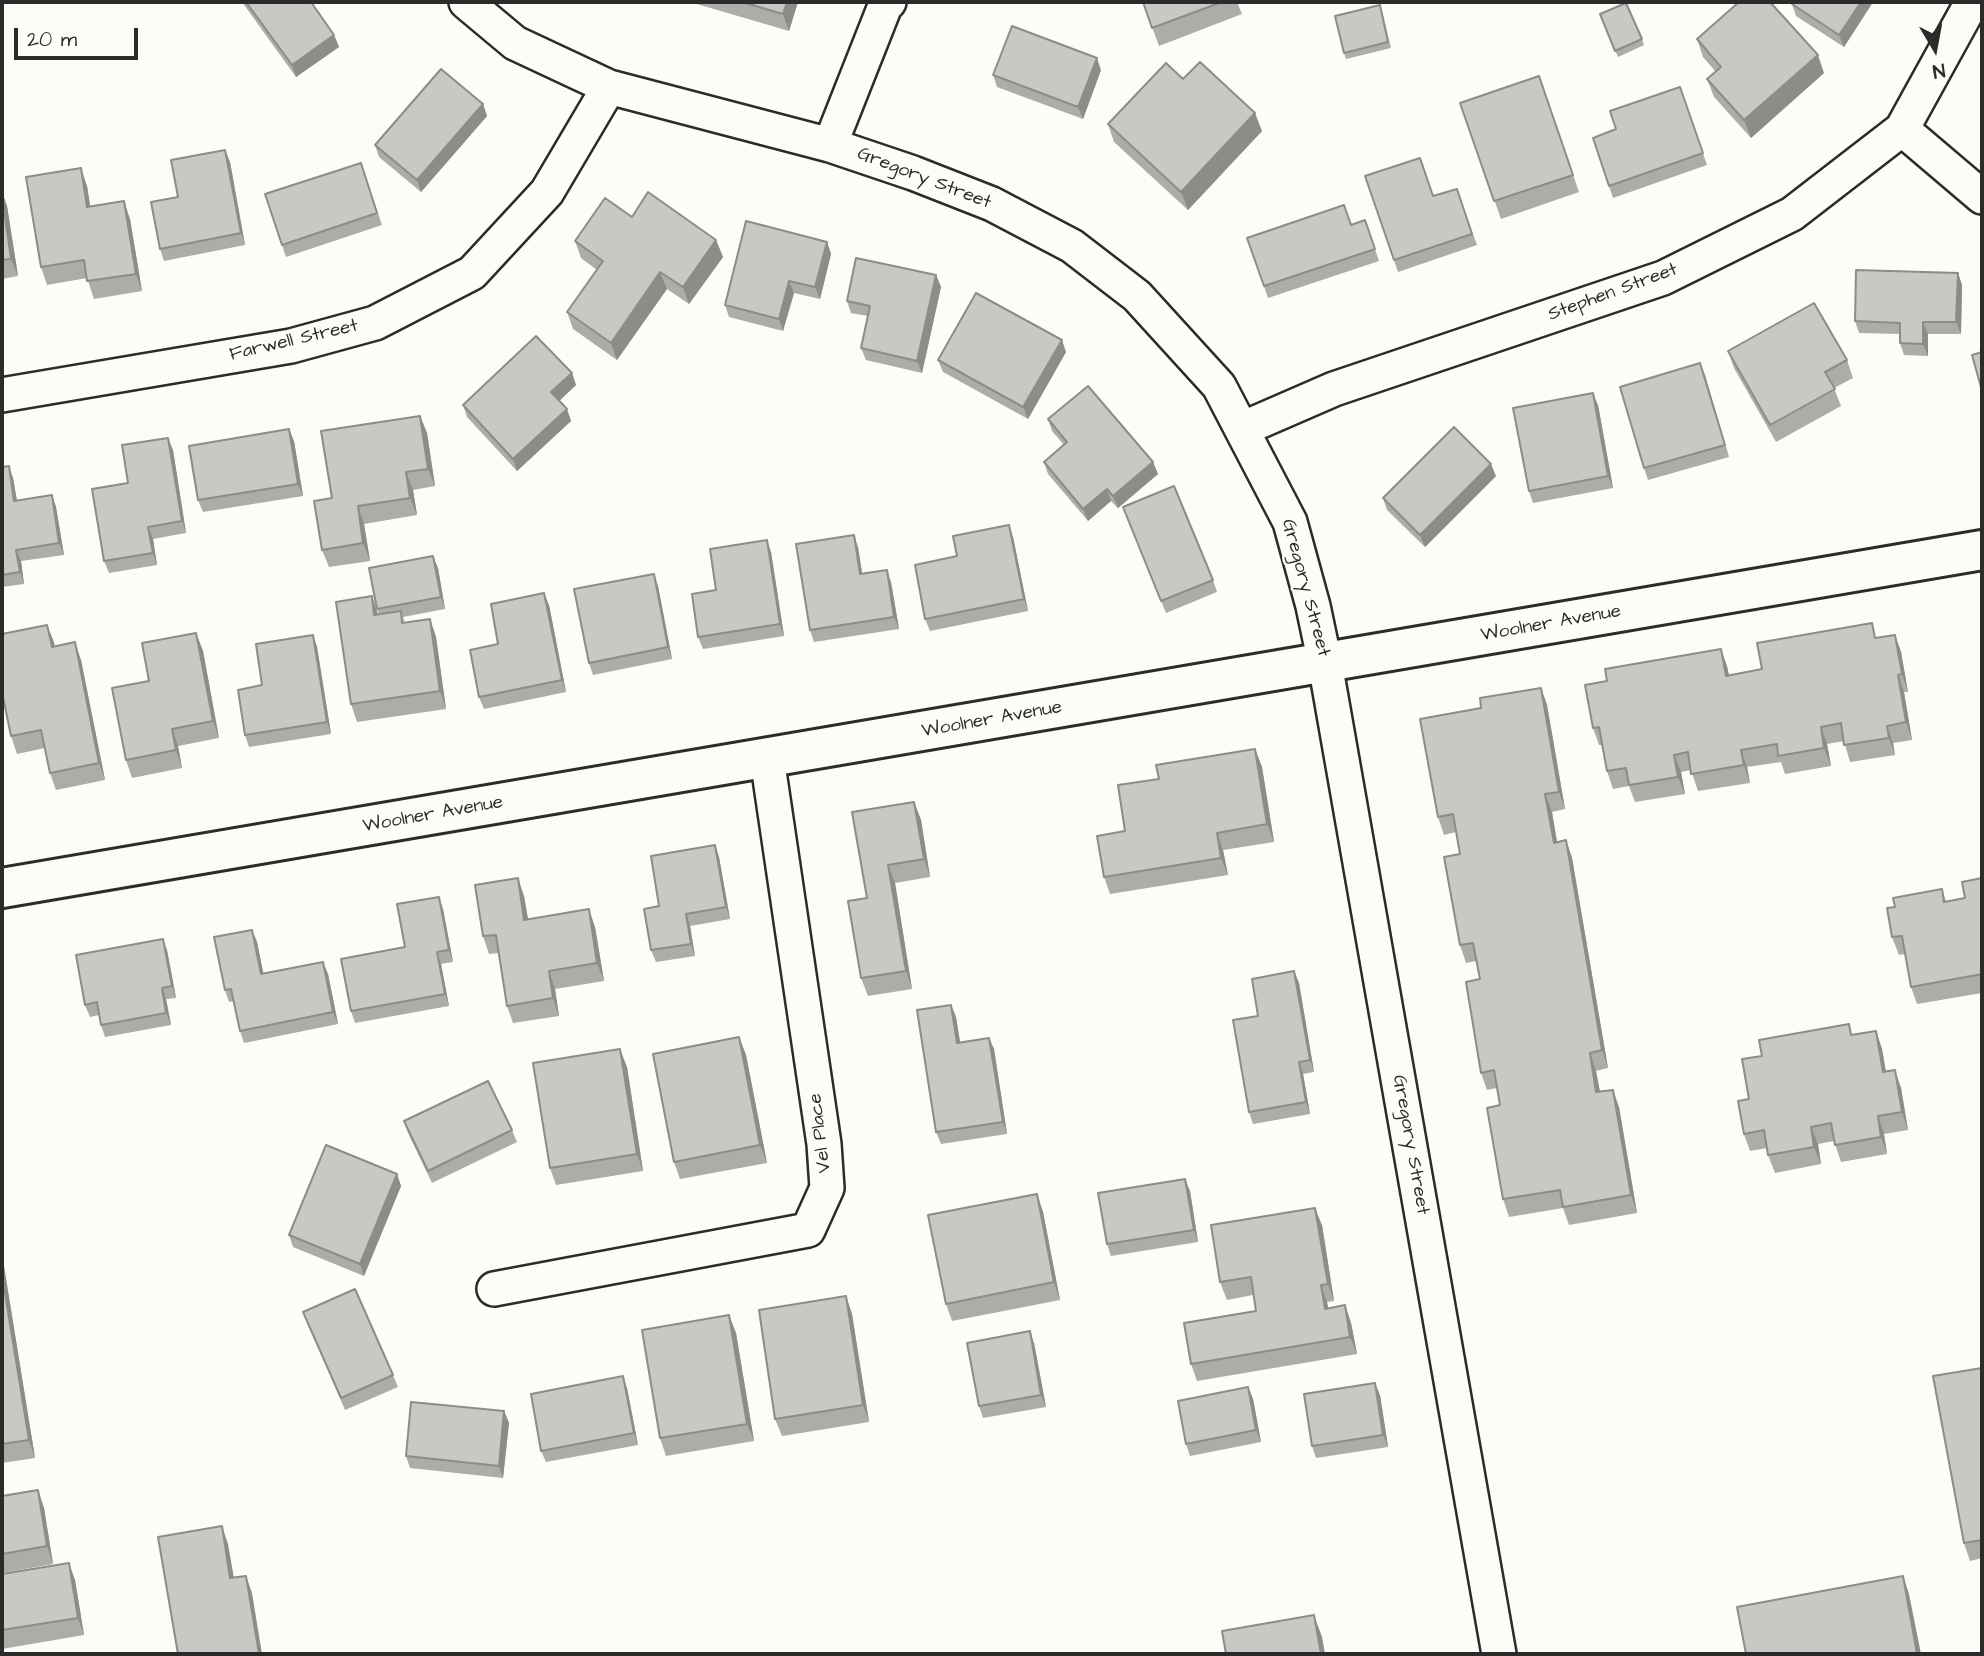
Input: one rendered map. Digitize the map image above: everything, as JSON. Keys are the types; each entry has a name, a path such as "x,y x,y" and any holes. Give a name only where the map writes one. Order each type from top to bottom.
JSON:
{"street":[{"name":"Gregory Street","path":"466,2 515,43 609,88 830,145 914,173 992,204 1072,246 1137,296 1219,386 1290,522 1325,663 1499,1654"},
{"path":"830,145 885,6 889,2"},
{"name":"Stephen Street","path":"1242,429 1334,389 1663,278 1792,214 1902,129 1972,2"},
{"name":"Farwell Street","path":"2,394 291,346 375,323 472,273 547,192 609,88"},
{"path":"1902,129 1982,197"},
{"name":"Woolner Avenue","path":"2,888 1982,550"},
{"name":"Vel Place","path":"494,1289 808,1230 827,1188 824,1144 767,758"}],"building":[{"path":"246,2 311,2 334,35 292,65"},
{"path":"742,2 787,2 783,14"},
{"path":"1143,2 1222,2 1152,28"},
{"path":"1739,2 1770,2 1818,55 1744,120 1707,79 1721,67 1697,39"},
{"path":"1861,2 1839,35 1792,4"},
{"path":"1626,3 1642,39 1615,51 1600,14"},
{"path":"1380,5 1388,42 1344,53 1335,16"},
{"path":"1012,26 1097,58 1078,107 993,75"},
{"path":"1200,62 1255,113 1181,192 1108,124 1166,63 1183,79"},
{"path":"441,69 483,104 417,180 375,145"},
{"path":"1539,76 1573,175 1494,201 1460,103"},
{"path":"1680,87 1703,153 1609,186 1593,138 1616,129 1610,111"},
{"path":"225,150 241,233 160,249 151,202 178,197 171,160"},
{"path":"1420,158 1433,196 1457,189 1472,234 1394,260 1365,176"},
{"path":"361,163 377,213 282,245 265,194"},
{"path":"81,168 87,207 124,201 136,274 87,281 84,260 41,267 26,177"},
{"path":"648,192 716,240 683,287 660,272 611,343 567,312 603,261 575,241 605,198 632,217"},
{"path":"2,196 11,259 2,260"},
{"path":"1344,205 1351,225 1365,220 1375,249 1264,286 1247,238"},
{"path":"746,221 827,242 815,287 789,281 779,319 725,305"},
{"path":"856,258 936,275 917,361 861,348 870,306 847,301"},
{"path":"1856,270 1958,273 1956,322 1923,322 1923,344 1900,343 1900,323 1855,321"},
{"path":"976,293 1062,340 1023,407 938,360"},
{"path":"1814,303 1847,360 1825,372 1835,389 1770,425 1728,351"},
{"path":"536,336 572,373 551,392 567,409 513,459 463,405"},
{"path":"1982,352 1982,391 1972,355"},
{"path":"1700,363 1725,445 1644,468 1620,387"},
{"path":"1088,386 1153,462 1113,496 1107,489 1083,509 1044,462 1067,442 1048,419"},
{"path":"1593,393 1608,476 1529,491 1513,408"},
{"path":"420,416 428,469 406,472 410,498 358,506 363,543 322,550 314,501 332,498 321,431"},
{"path":"1454,427 1491,464 1420,535 1383,498"},
{"path":"289,429 298,484 198,500 189,446"},
{"path":"168,438 182,521 148,527 153,553 104,561 92,489 128,483 122,445"},
{"path":"9,466 14,501 52,495 59,543 16,550 20,572 2,575 2,467"},
{"path":"1174,486 1213,580 1161,601 1123,507"},
{"path":"1009,525 1024,599 925,619 915,565 957,556 953,536"},
{"path":"854,535 860,574 887,570 894,617 810,630 796,544"},
{"path":"767,540 780,624 698,637 692,594 716,590 710,549"},
{"path":"433,556 441,597 377,609 369,568"},
{"path":"654,574 668,647 589,663 574,589"},
{"path":"544,593 562,680 479,697 470,650 498,644 491,604"},
{"path":"372,596 374,615 401,611 402,623 430,619 440,691 351,704 336,602"},
{"path":"1872,623 1875,638 1895,635 1902,674 1898,675 1906,722 1887,726 1889,738 1844,745 1841,723 1821,727 1824,748 1778,756 1777,744 1741,750 1744,765 1691,774 1688,752 1674,755 1678,777 1629,785 1626,768 1607,771 1599,727 1593,728 1585,685 1607,681 1605,669 1721,649 1726,676 1762,669 1757,643"},
{"path":"47,625 52,647 75,642 99,763 50,773 41,730 11,736 2,692 2,634"},
{"path":"196,633 213,721 172,729 176,750 126,760 112,688 149,681 142,643"},
{"path":"313,635 327,722 245,735 238,690 262,685 256,644"},
{"path":"1541,688 1559,792 1545,794 1554,843 1566,840 1602,1050 1590,1053 1596,1092 1613,1090 1631,1195 1563,1207 1560,1190 1503,1199 1487,1108 1500,1105 1494,1070 1481,1073 1466,982 1480,979 1473,943 1460,945 1444,857 1460,854 1453,814 1438,817 1420,719 1481,708 1480,698"},
{"path":"1255,749 1267,824 1217,833 1221,858 1104,877 1097,836 1125,831 1118,785 1159,779 1156,765"},
{"path":"914,802 924,859 888,865 906,971 861,978 848,901 867,898 852,812"},
{"path":"715,845 726,907 686,914 691,944 651,950 644,909 659,906 651,856"},
{"path":"518,878 524,920 589,909 597,963 549,971 553,998 507,1006 496,935 483,936 475,885"},
{"path":"1982,878 1982,974 1911,987 1902,936 1892,937 1887,908 1895,907 1893,898 1942,889 1944,902 1965,898 1962,882"},
{"path":"439,897 449,950 437,952 445,994 351,1011 341,959 405,947 397,904"},
{"path":"252,930 261,974 323,962 333,1012 240,1031 231,989 225,990 214,937"},
{"path":"163,939 172,986 162,988 166,1013 101,1025 97,1002 85,1005 76,955"},
{"path":"1294,971 1310,1060 1299,1062 1306,1102 1249,1112 1233,1020 1258,1016 1252,979"},
{"path":"951,1005 957,1043 989,1038 1003,1122 936,1132 917,1010"},
{"path":"1849,1024 1851,1035 1876,1031 1883,1072 1895,1070 1902,1112 1878,1116 1881,1137 1835,1145 1831,1123 1811,1127 1814,1147 1768,1155 1764,1130 1744,1134 1738,1101 1749,1099 1742,1059 1762,1056 1759,1040"},
{"path":"739,1037 760,1145 674,1162 653,1054"},
{"path":"620,1049 637,1154 550,1168 533,1063"},
{"path":"488,1081 512,1130 428,1171 404,1121"},
{"path":"326,1145 397,1174 360,1264 289,1235"},
{"path":"1185,1179 1194,1230 1107,1244 1098,1193"},
{"path":"1037,1194 1054,1282 946,1304 928,1215"},
{"path":"1315,1208 1328,1284 1321,1285 1325,1309 1345,1305 1350,1337 1191,1364 1184,1323 1256,1311 1251,1277 1220,1282 1211,1225"},
{"path":"2,1275 29,1440 2,1444"},
{"path":"355,1289 393,1375 341,1398 303,1312"},
{"path":"846,1296 863,1405 775,1419 759,1310"},
{"path":"729,1315 747,1424 660,1438 642,1330"},
{"path":"1030,1331 1041,1395 979,1406 967,1343"},
{"path":"1982,1368 1982,1540 1964,1543 1933,1376"},
{"path":"623,1376 634,1433 541,1451 531,1394"},
{"path":"1375,1383 1383,1435 1312,1446 1304,1394"},
{"path":"1248,1387 1256,1430 1186,1444 1178,1401"},
{"path":"411,1402 504,1411 499,1466 406,1456"},
{"path":"38,1490 47,1546 2,1554 2,1496"},
{"path":"222,1526 230,1578 246,1576 259,1654 178,1654 158,1537"},
{"path":"69,1563 78,1618 2,1630 2,1574"},
{"path":"1903,1576 1917,1654 1746,1654 1737,1607"},
{"path":"1314,1615 1321,1654 1226,1654 1222,1631"}]}
